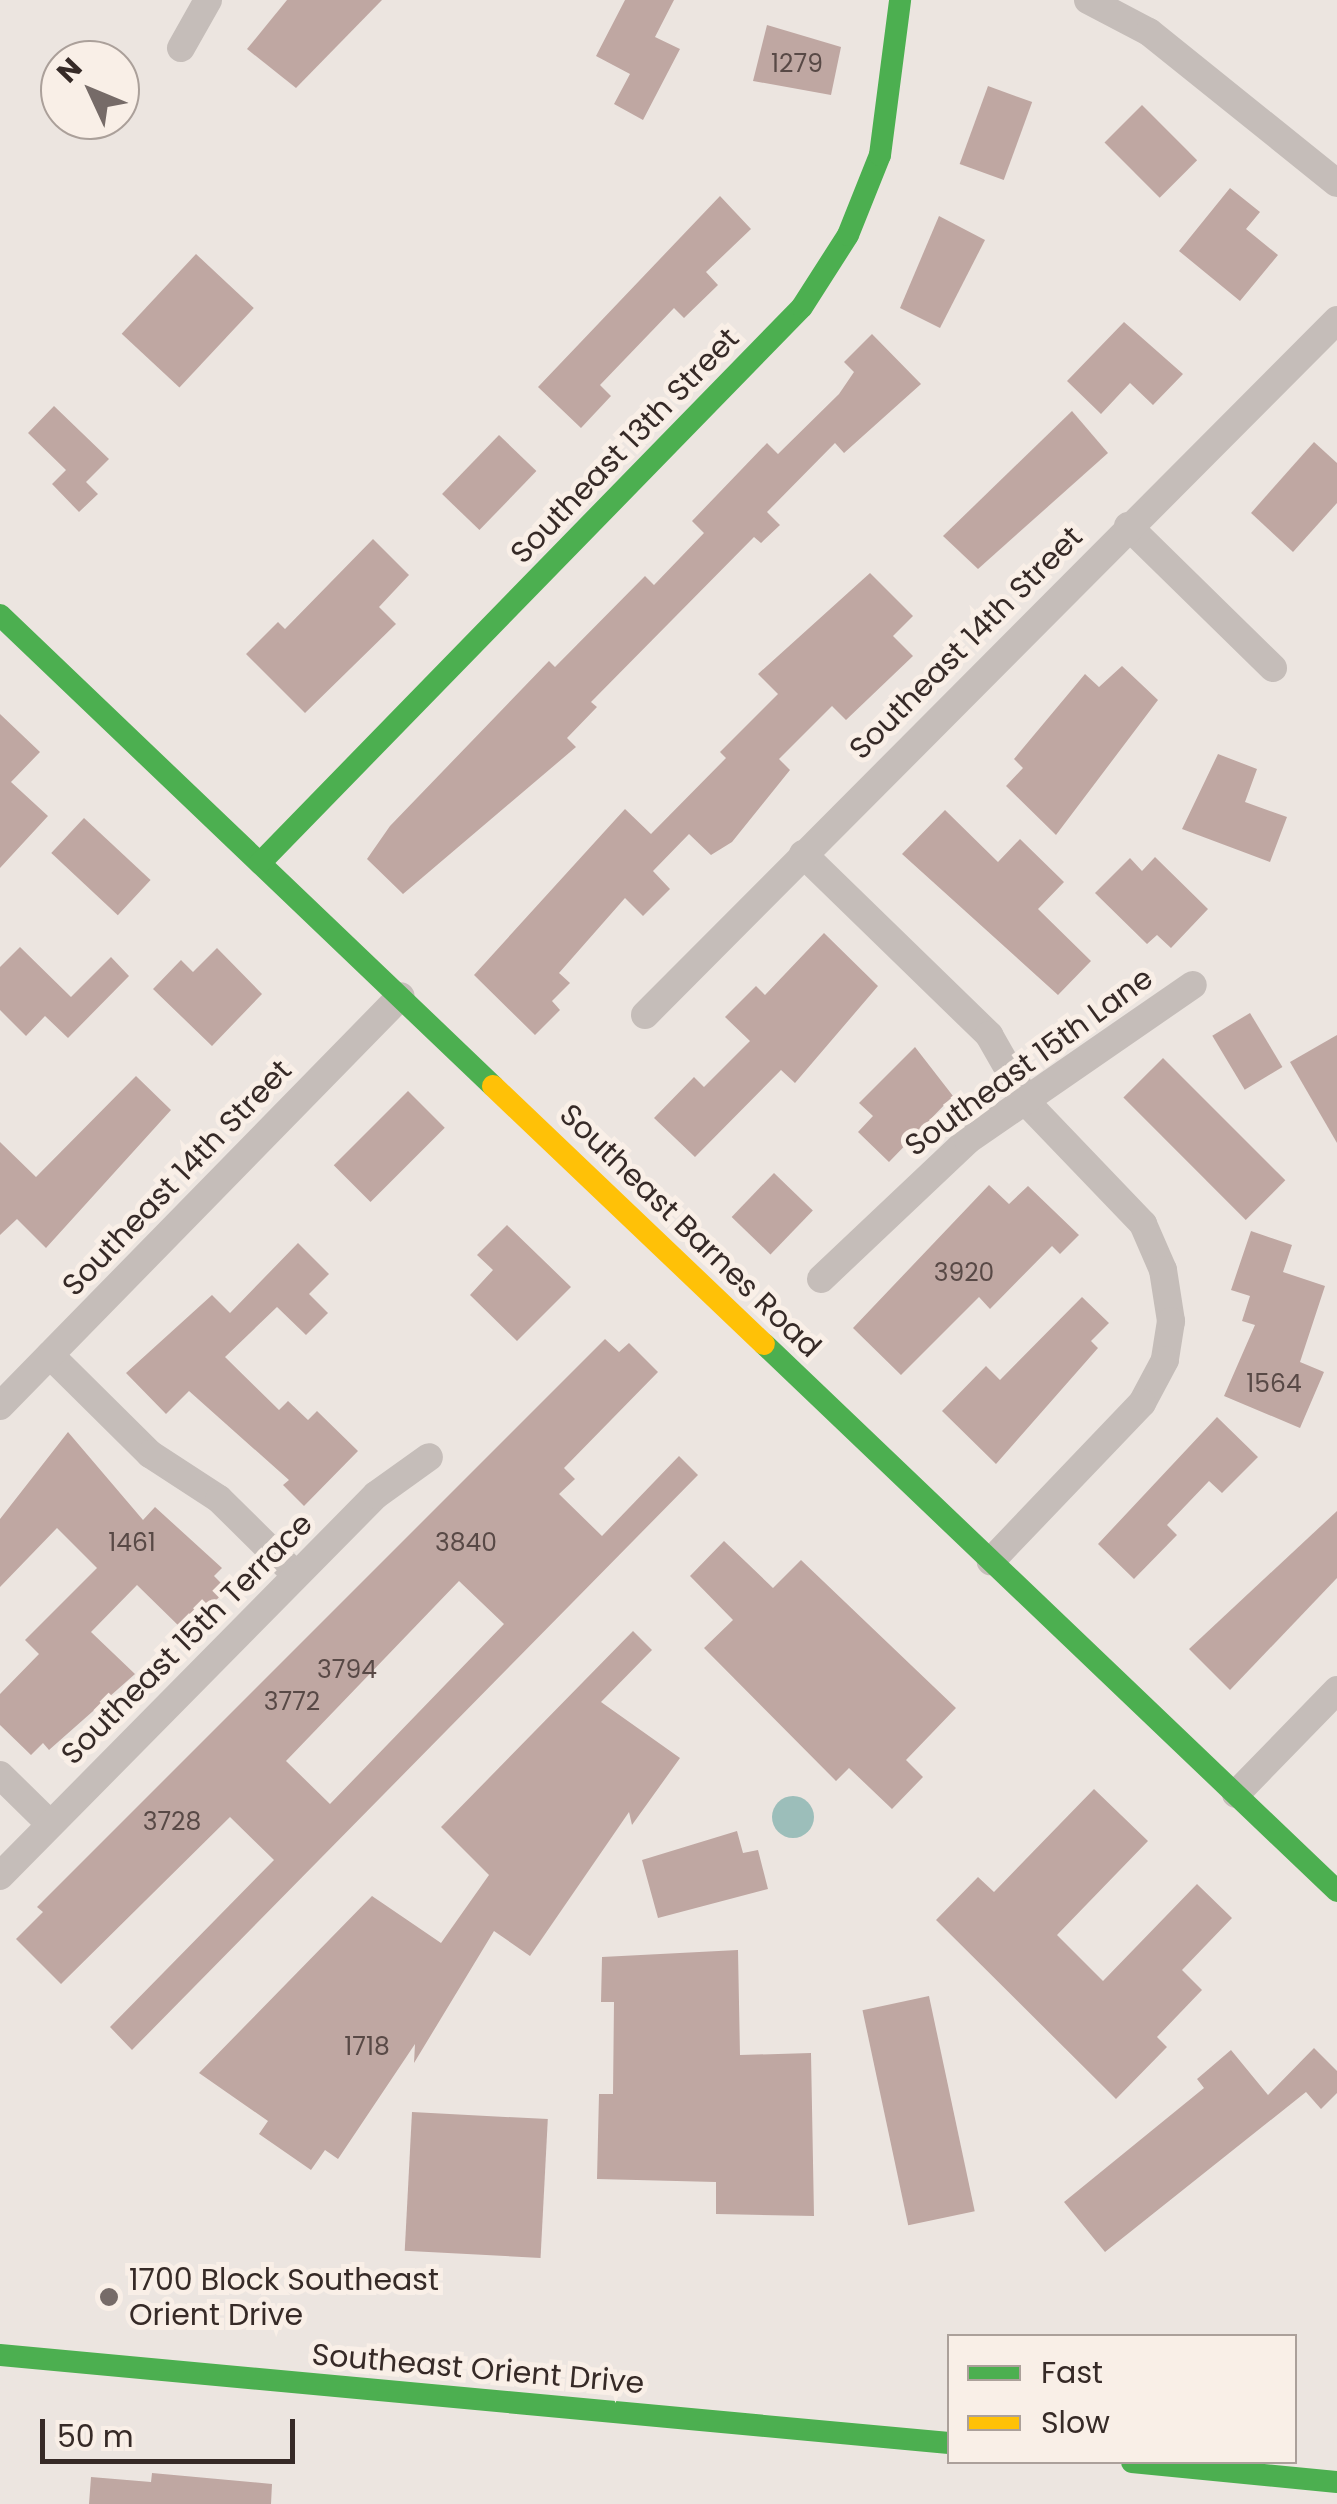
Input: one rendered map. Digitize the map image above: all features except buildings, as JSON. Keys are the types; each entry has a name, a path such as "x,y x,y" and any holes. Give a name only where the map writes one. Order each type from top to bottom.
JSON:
{"street":[{"path":"181,48 208,0"},
{"name":"Southeast 13th Street","path":"260,863 802,307 848,235 880,154 900,0"},
{"path":"1088,0 1120,6 1337,184"},
{"name":"Southeast 14th Street","path":"645,1015 1337,320"},
{"path":"1128,526 1273,668"},
{"name":"Southeast Barnes Road","path":"0,615 1337,1891"},
{"path":"803,854 989,1035 1029,1105 1143,1224 1171,1320 1165,1360 1142,1403 991,1561"},
{"name":"Southeast 15th Lane","path":"821,1280 914,1184 1029,1105 1192,984"},
{"name":"Southeast 14th Street","path":"0,1406 400,996"},
{"path":"50,1355 150,1454 219,1498 296,1575"},
{"name":"Southeast 15th Terrace","path":"0,1876 296,1575 429,1458"},
{"path":"1236,1794 1337,1690"},
{"path":"0,1775 50,1824"},
{"name":"Southeast Orient Drive","path":"0,2355 947,2443"},
{"path":"1152,2464 1337,2482"}],"water":[{"path":"793,1796 808,1802 814,1817 808,1832 793,1838 778,1832 772,1817 778,1802"}],"traffic: fast":[{"path":"260,863 802,307 848,235 880,155 900,0"},
{"path":"0,615 493,1086"},
{"path":"764,1344 1337,1891"},
{"path":"0,2355 947,2443"},
{"path":"1152,2464 1337,2482"}],"traffic: slow":[{"path":"493,1086 764,1344"}],"place":[{"name":"1700 Block Southeast Orient Drive","path":"109,2297"}]}
